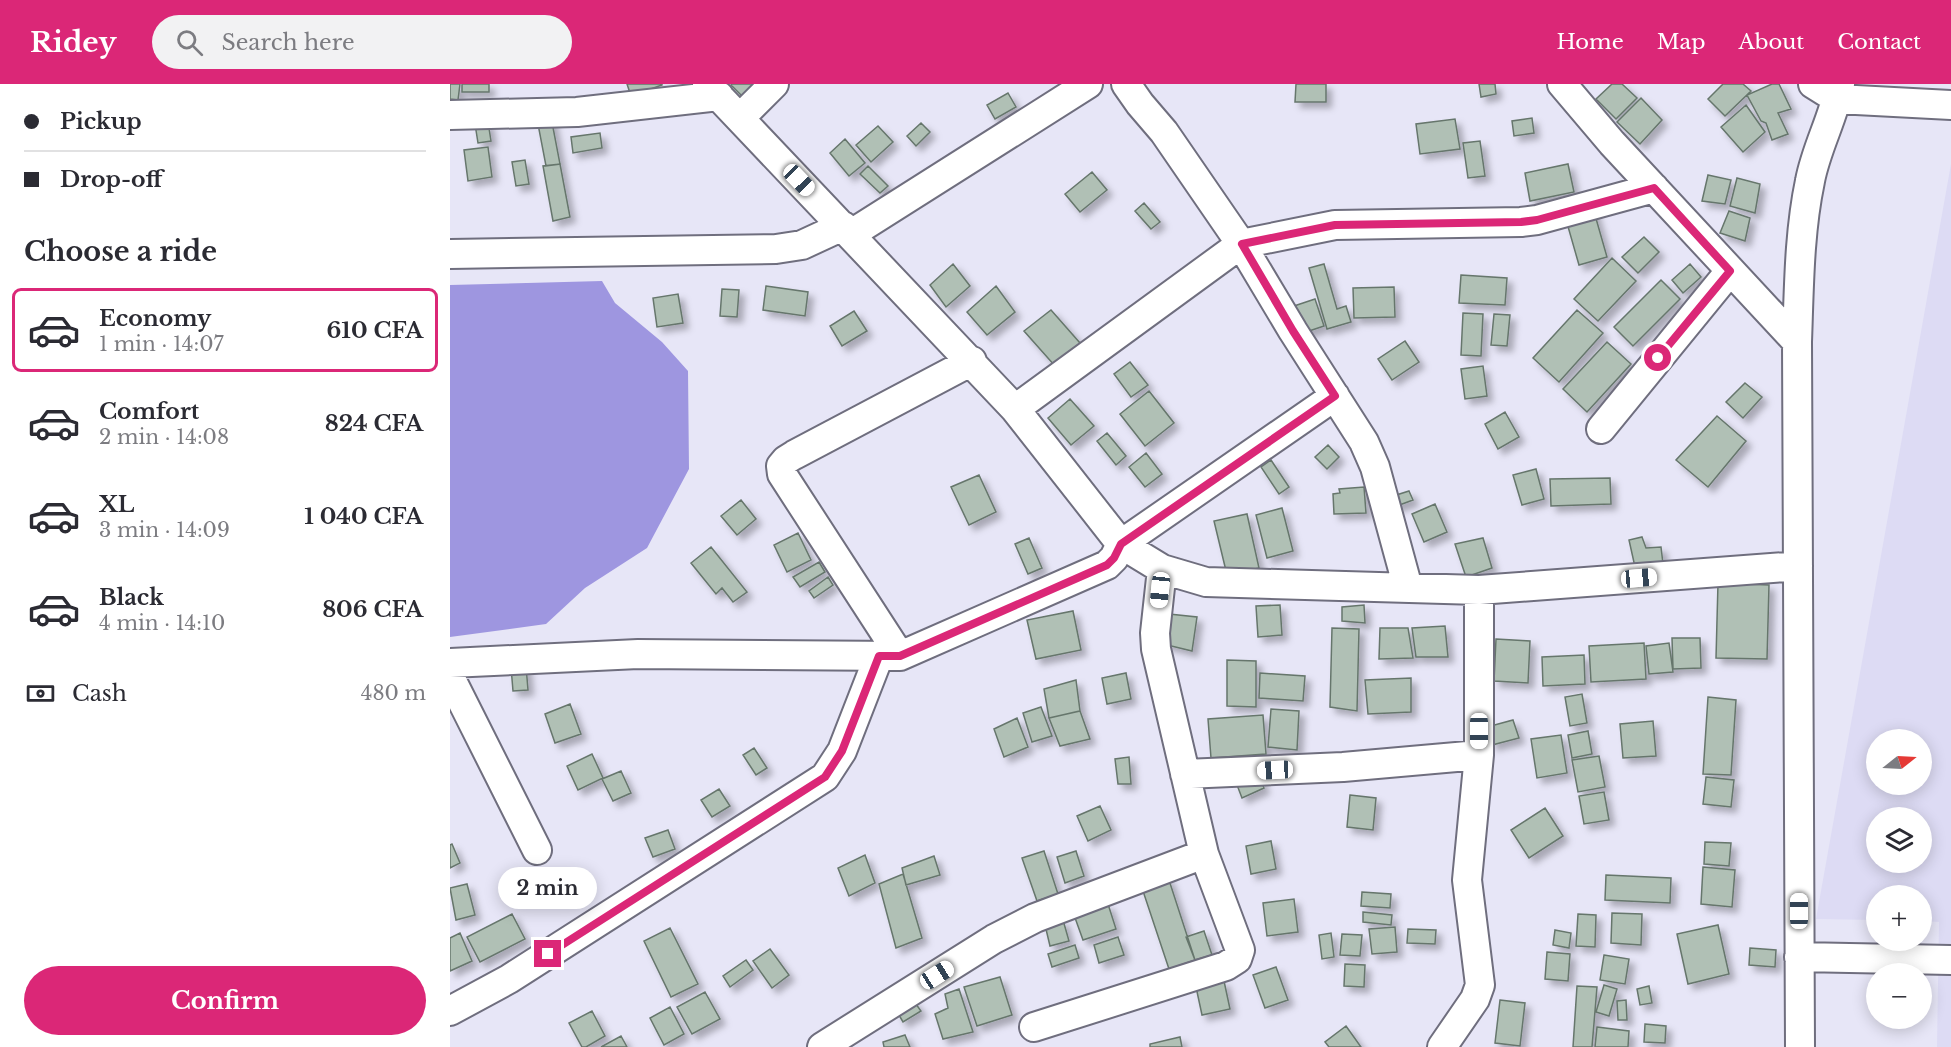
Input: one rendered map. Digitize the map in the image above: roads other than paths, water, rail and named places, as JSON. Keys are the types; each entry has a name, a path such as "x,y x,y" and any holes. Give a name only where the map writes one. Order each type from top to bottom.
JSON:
{"street":[{"path":"740,118 774,84"},
{"path":"450,254 776,249 802,245 847,230 1088,84"},
{"path":"1126,84 1164,132 1242,244 1293,331 1364,442 1375,467 1408,588"},
{"path":"1563,84 1612,143 1797,342"},
{"path":"1813,84 1839,92 1951,105"},
{"path":"450,116 577,112 713,90 972,361 1015,409 1121,544 1162,569 1206,582 1479,590 1798,566"},
{"path":"1800,1047 1797,342 1800,258 1808,188 1839,92"},
{"path":"1015,409 1242,244 1335,225 1537,220 1654,188"},
{"path":"1600,429 1730,271"},
{"path":"889,656 782,474 781,466 794,455 972,361"},
{"path":"450,663 638,654 889,656 1097,571 1114,558 1121,544 1335,396"},
{"path":"1034,1027 1226,966 1237,959 1240,950 1204,854 1155,640 1162,569"},
{"path":"1442,1047 1475,999 1480,985 1467,880 1479,755 1479,590"},
{"path":"450,1011 509,979 825,777 842,751 889,656"},
{"path":"450,677 537,850"},
{"path":"1185,774 1343,767 1479,755"},
{"path":"822,1047 994,939 1035,918 1204,854"},
{"path":"1799,957 1951,960"}]}
